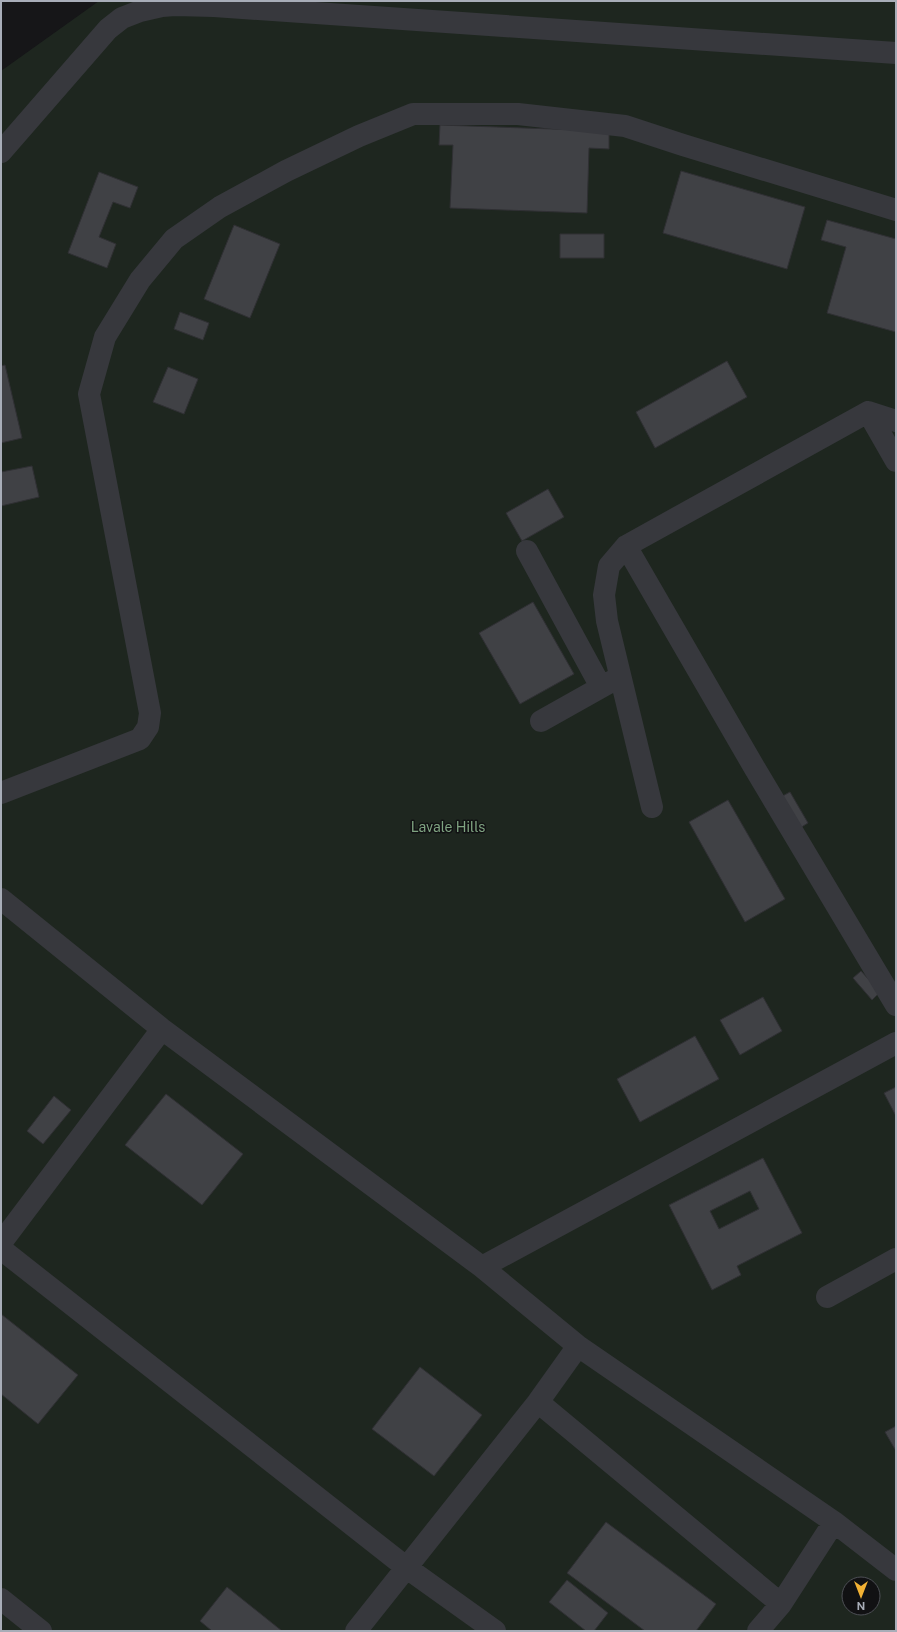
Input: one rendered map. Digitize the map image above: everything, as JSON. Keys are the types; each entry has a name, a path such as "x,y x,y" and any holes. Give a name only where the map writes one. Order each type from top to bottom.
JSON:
{"lane":[{"path":"1,152 108,29 130,14 175,5 214,6 495,24 896,53"},
{"path":"1,793 140,739 148,727 150,713 89,394 105,337 140,280 174,238 220,207 286,171 359,136 413,114 518,114 626,126 683,145 896,210"},
{"path":"652,807 607,621 604,595 609,566 626,546 868,412 896,421"},
{"path":"868,412 896,460"},
{"path":"626,546 754,767 896,1005"},
{"path":"527,551 601,688"},
{"path":"541,721 621,677"},
{"path":"1,899 162,1029 482,1267 578,1346 834,1522 896,1570"},
{"path":"1,1243 162,1029"},
{"path":"482,1267 896,1043"},
{"path":"1,1249 407,1568 495,1631"},
{"path":"827,1297 896,1259"},
{"path":"356,1631 538,1402 578,1346"},
{"path":"538,1402 781,1604"},
{"path":"758,1631 781,1604 834,1522"},
{"path":"1,1599 41,1631"}],"green space":[{"name":"Lavale Hills","path":"99,1 896,1 896,1631 1,1631 1,71"}],"building":[{"path":"440,125 609,131 609,149 589,148 587,213 450,208 453,145 439,145"},
{"path":"681,171 805,207 787,269 663,233"},
{"path":"99,172 138,187 130,208 113,202 99,237 116,244 107,268 68,253"},
{"path":"827,220 896,239 896,332 827,313 846,247 821,240"},
{"path":"234,225 280,244 250,318 204,299"},
{"path":"560,234 604,234 604,258 560,258"},
{"path":"180,312 209,323 203,340 174,329"},
{"path":"727,361 747,397 655,448 636,412"},
{"path":"5,365 22,438 1,443 1,366"},
{"path":"168,367 198,379 184,414 153,402"},
{"path":"32,466 39,497 1,506 1,472"},
{"path":"548,489 564,517 522,541 506,513"},
{"path":"533,602 574,674 520,704 479,633"},
{"path":"790,792 808,823 795,831 777,799"},
{"path":"728,800 785,899 745,922 689,822"},
{"path":"861,971 880,992 872,1000 853,978"},
{"path":"763,997 782,1031 740,1055 720,1020"},
{"path":"695,1036 719,1079 640,1122 617,1079"},
{"path":"896,1087 896,1116 884,1093"},
{"path":"166,1094 243,1154 202,1205 125,1145"},
{"path":"54,1096 71,1110 43,1144 27,1131"},
{"path":"763,1158 802,1233 737,1266 741,1275 712,1290 669,1205","holes":["750,1191 759,1209 719,1229 710,1211"]},
{"path":"1,1314 78,1375 38,1424 1,1394"},
{"path":"420,1367 482,1415 434,1476 372,1429"},
{"path":"896,1426 896,1451 885,1432"},
{"path":"606,1522 716,1604 696,1631 645,1631 567,1573"},
{"path":"567,1580 608,1613 594,1631 586,1631 549,1602"},
{"path":"227,1587 282,1631 212,1631 200,1621"}]}
